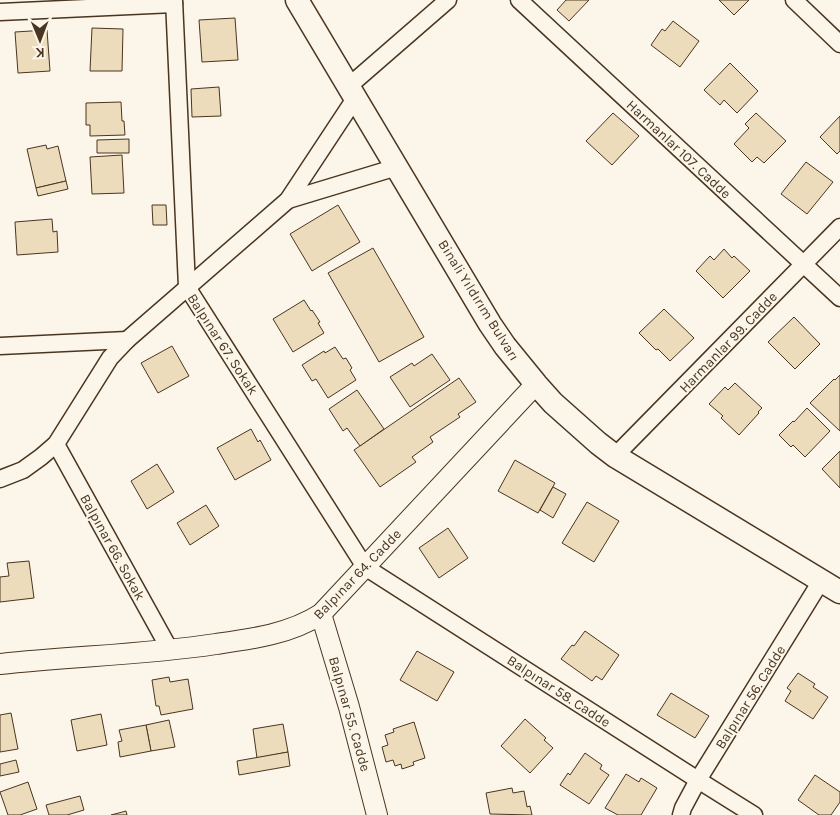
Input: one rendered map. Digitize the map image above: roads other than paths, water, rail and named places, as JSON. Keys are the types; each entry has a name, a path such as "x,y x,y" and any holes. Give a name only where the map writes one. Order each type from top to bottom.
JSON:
{"main road":[{"name":"Binali Yıldırım Bulvarı","path":"297,0 490,324 505,346 553,403 580,428 616,456 831,586"}],"street":[{"path":"0,478 23,470 56,444 110,358 127,340 288,200 352,92 448,0"},
{"name":"Harmanlar 107. Cadde","path":"519,0 840,298"},
{"path":"794,0 840,44"},
{"path":"0,12 174,2"},
{"name":"Balpınar 67. Sokak","path":"174,2 187,287 365,567"},
{"path":"288,200 397,167"},
{"name":"Harmanlar 99. Cadde","path":"616,456 840,227"},
{"path":"0,346 127,340"},
{"name":"Balpınar 64. Cadde","path":"0,664 170,650 250,639 309,622 321,614 536,384"},
{"name":"Balpınar 66. Sokak","path":"56,444 170,650"},
{"name":"Balpınar 58. Cadde","path":"365,567 754,815"},
{"name":"Balpınar 56. Cadde","path":"681,815 698,780 831,586"},
{"name":"Balpınar 55. Cadde","path":"321,614 349,707 377,815"}]}
